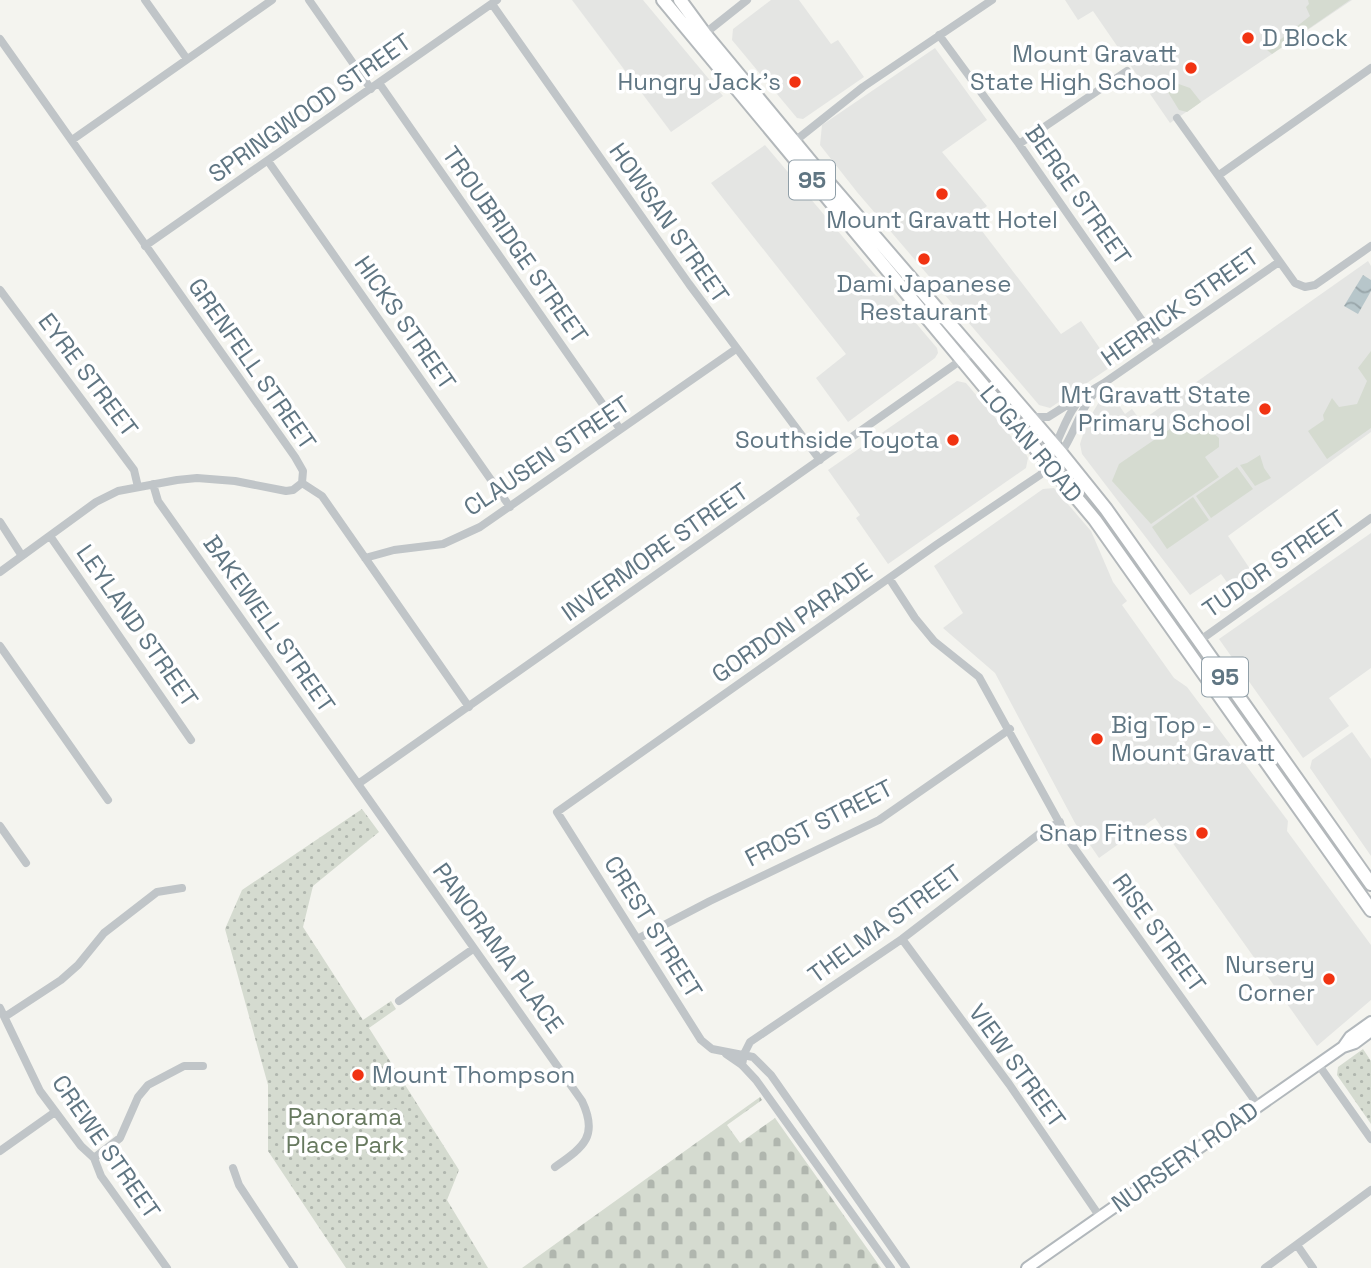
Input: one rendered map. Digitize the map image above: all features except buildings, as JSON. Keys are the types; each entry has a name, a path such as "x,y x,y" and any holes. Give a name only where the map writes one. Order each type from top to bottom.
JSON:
{"main road":[{"name":"LOGAN ROAD","path":"663,0 794,141 1058,450 1116,523 1371,884"},
{"name":"LOGAN ROAD","path":"680,0 700,37 1102,530 1371,910"},
{"path":"1050,465 1058,450"},
{"name":"NURSERY ROAD","path":"1343,1047 1350,1037 1371,1022"},
{"name":"NURSERY ROAD","path":"1027,1268 1258,1105 1371,1031"}],"street":[{"path":"145,0 187,59"},
{"path":"72,140 272,0"},
{"name":"TROUBRIDGE STREET","path":"309,0 375,86 620,429"},
{"path":"700,37 747,0"},
{"path":"794,141 863,87 992,0"},
{"name":"SPRINGWOOD STREET","path":"145,246 494,2"},
{"name":"HOWSAN STREET","path":"494,2 736,349 820,460"},
{"name":"BERGE STREET","path":"939,35 1019,144 1159,345"},
{"name":"GRENFELL STREET","path":"0,39 295,457 303,471 302,483 322,496 469,707"},
{"path":"1219,175 1371,68"},
{"path":"1019,144 1126,71"},
{"path":"1177,118 1292,281 1303,287 1318,283 1370,248"},
{"name":"HICKS STREET","path":"268,161 510,507"},
{"name":"HERRICK STREET","path":"1058,450 1073,407 1086,393 1279,262"},
{"name":"EYRE STREET","path":"0,290 134,470 138,487"},
{"name":"CLAUSEN STREET","path":"365,558 394,550 443,544 480,527 736,349"},
{"name":"INVERMORE STREET","path":"358,784 974,351"},
{"name":"HERRICK STREET","path":"1058,450 1072,437 1085,406 1104,383"},
{"path":"1030,417 1053,415 1086,393"},
{"name":"GORDON PARADE","path":"557,812 1017,491 1050,465"},
{"path":"0,572 107,495 177,480 217,479 286,491 293,490 302,483"},
{"name":"BAKEWELL STREET","path":"153,484 158,501 358,784"},
{"name":"TUDOR STREET","path":"1199,641 1371,518"},
{"path":"0,522 22,556"},
{"name":"LEYLAND STREET","path":"50,536 191,740"},
{"name":"RISE STREET","path":"889,578 934,641 979,677 1070,842 1258,1105"},
{"path":"0,646 108,800"},
{"name":"FROST STREET","path":"639,938 879,820 1010,729"},
{"name":"PANORAMA PLACE","path":"358,784 541,1042 588,1115 590,1131 582,1148 555,1167"},
{"name":"CREST STREET","path":"557,812 701,1040 712,1049 744,1054"},
{"name":"THELMA STREET","path":"744,1054 750,1042 902,939 1043,831 1060,822"},
{"path":"0,826 26,863"},
{"path":"3,1012 61,980 78,965 104,933 157,892 182,888"},
{"name":"VIEW STREET","path":"902,939 1009,1084 1100,1217"},
{"path":"398,1001 473,949"},
{"name":"CREWE STREET","path":"3,1012 40,1091 80,1146 94,1158 101,1176 167,1268"},
{"name":"CREST STREET","path":"724,1052 756,1080 891,1268"},
{"path":"742,1065 744,1054 753,1057 771,1075 906,1268"},
{"path":"1318,1064 1371,1139"},
{"path":"94,1158 120,1138 138,1097 148,1085 184,1066 203,1066"},
{"path":"0,1151 55,1112"},
{"path":"233,1168 239,1185 289,1266"},
{"path":"1265,1268 1371,1191"},
{"path":"1297,1245 1313,1268"}],"shaded area":[{"path":"572,0 643,0 723,96 671,132"},
{"path":"771,0 799,0 831,44 838,40 864,77 803,119 797,118 732,40 733,29"},
{"name":"Mount Gravatt State High School","path":"1065,0 1352,0 1170,123 1093,11 1078,20"},
{"path":"935,48 987,120 942,152 987,206 972,218 1061,334 1081,321 1112,366 1050,408 1039,405 820,145 822,125"},
{"path":"765,145 937,348 935,358 848,422 816,378 846,354 711,183"},
{"name":"Mt Gravatt State Primary School","path":"1368,261 1371,266 1371,432 1228,536 1260,584 1239,599 1221,574 1190,595 1082,454 1080,444 1087,422 1099,402 1110,392 1125,414 1132,409 1141,421"},
{"path":"957,381 966,383 1026,454 1026,468 888,564 856,518 860,515 828,470"},
{"path":"1054,488 1091,531 1113,582 1127,601 1122,605 1174,678 1187,687 1288,821 1287,831 1371,945 1371,1000 1317,1046 1155,818 1099,858 1075,823 995,673 943,628 963,613 934,566 1043,489"},
{"path":"1371,533 1371,668 1329,698 1349,726 1303,758 1219,639"},
{"path":"1352,732 1371,759 1371,856 1310,768 1312,760"}],"green space":[{"path":"1308,0 1350,0 1272,54 1267,50 1310,16 1306,7"},
{"path":"1173,82 1190,88 1201,102 1187,112 1179,110 1166,89"},
{"path":"1371,351 1371,428 1327,459 1308,431 1324,420 1323,415 1332,398 1339,407 1357,404 1367,381 1358,368"},
{"path":"1189,420 1205,426 1219,438 1219,447 1205,457 1219,477 1151,524 1112,481 1119,464 1170,429"},
{"path":"1260,455 1271,478 1255,486 1240,465"},
{"path":"1237,467 1253,489 1211,518 1196,496"},
{"path":"1193,497 1209,520 1167,549 1152,527"},
{"name":"Panorama Place Park","path":"362,809 379,832 313,886 303,927 363,1020 391,1001 396,1009 369,1028 459,1170 447,1200 488,1268 346,1268 268,1151 268,1085 225,929 242,890"},
{"path":"1363,1049 1371,1061 1371,1124 1337,1075 1338,1067"},
{"path":"760,1097 762,1100 727,1125 740,1143 775,1118 881,1268 522,1268"}],"water":[{"path":"1363,275 1371,280 1371,291 1358,314 1344,306"}],"place":[{"name":"D Block","path":"1248,38"},
{"name":"Mount Gravatt State High School","path":"1191,68"},
{"name":"Hungry Jack's","path":"795,82"},
{"name":"Mount Gravatt Hotel","path":"942,194"},
{"name":"Dami Japanese Restaurant","path":"924,259"},
{"name":"Mt Gravatt State Primary School","path":"1265,409"},
{"name":"Southside Toyota","path":"953,440"},
{"name":"Big Top - Mount Gravatt","path":"1097,739"},
{"name":"Snap Fitness","path":"1202,833"},
{"name":"Nursery Corner","path":"1329,979"},
{"name":"Mount Thompson","path":"358,1075"}]}
